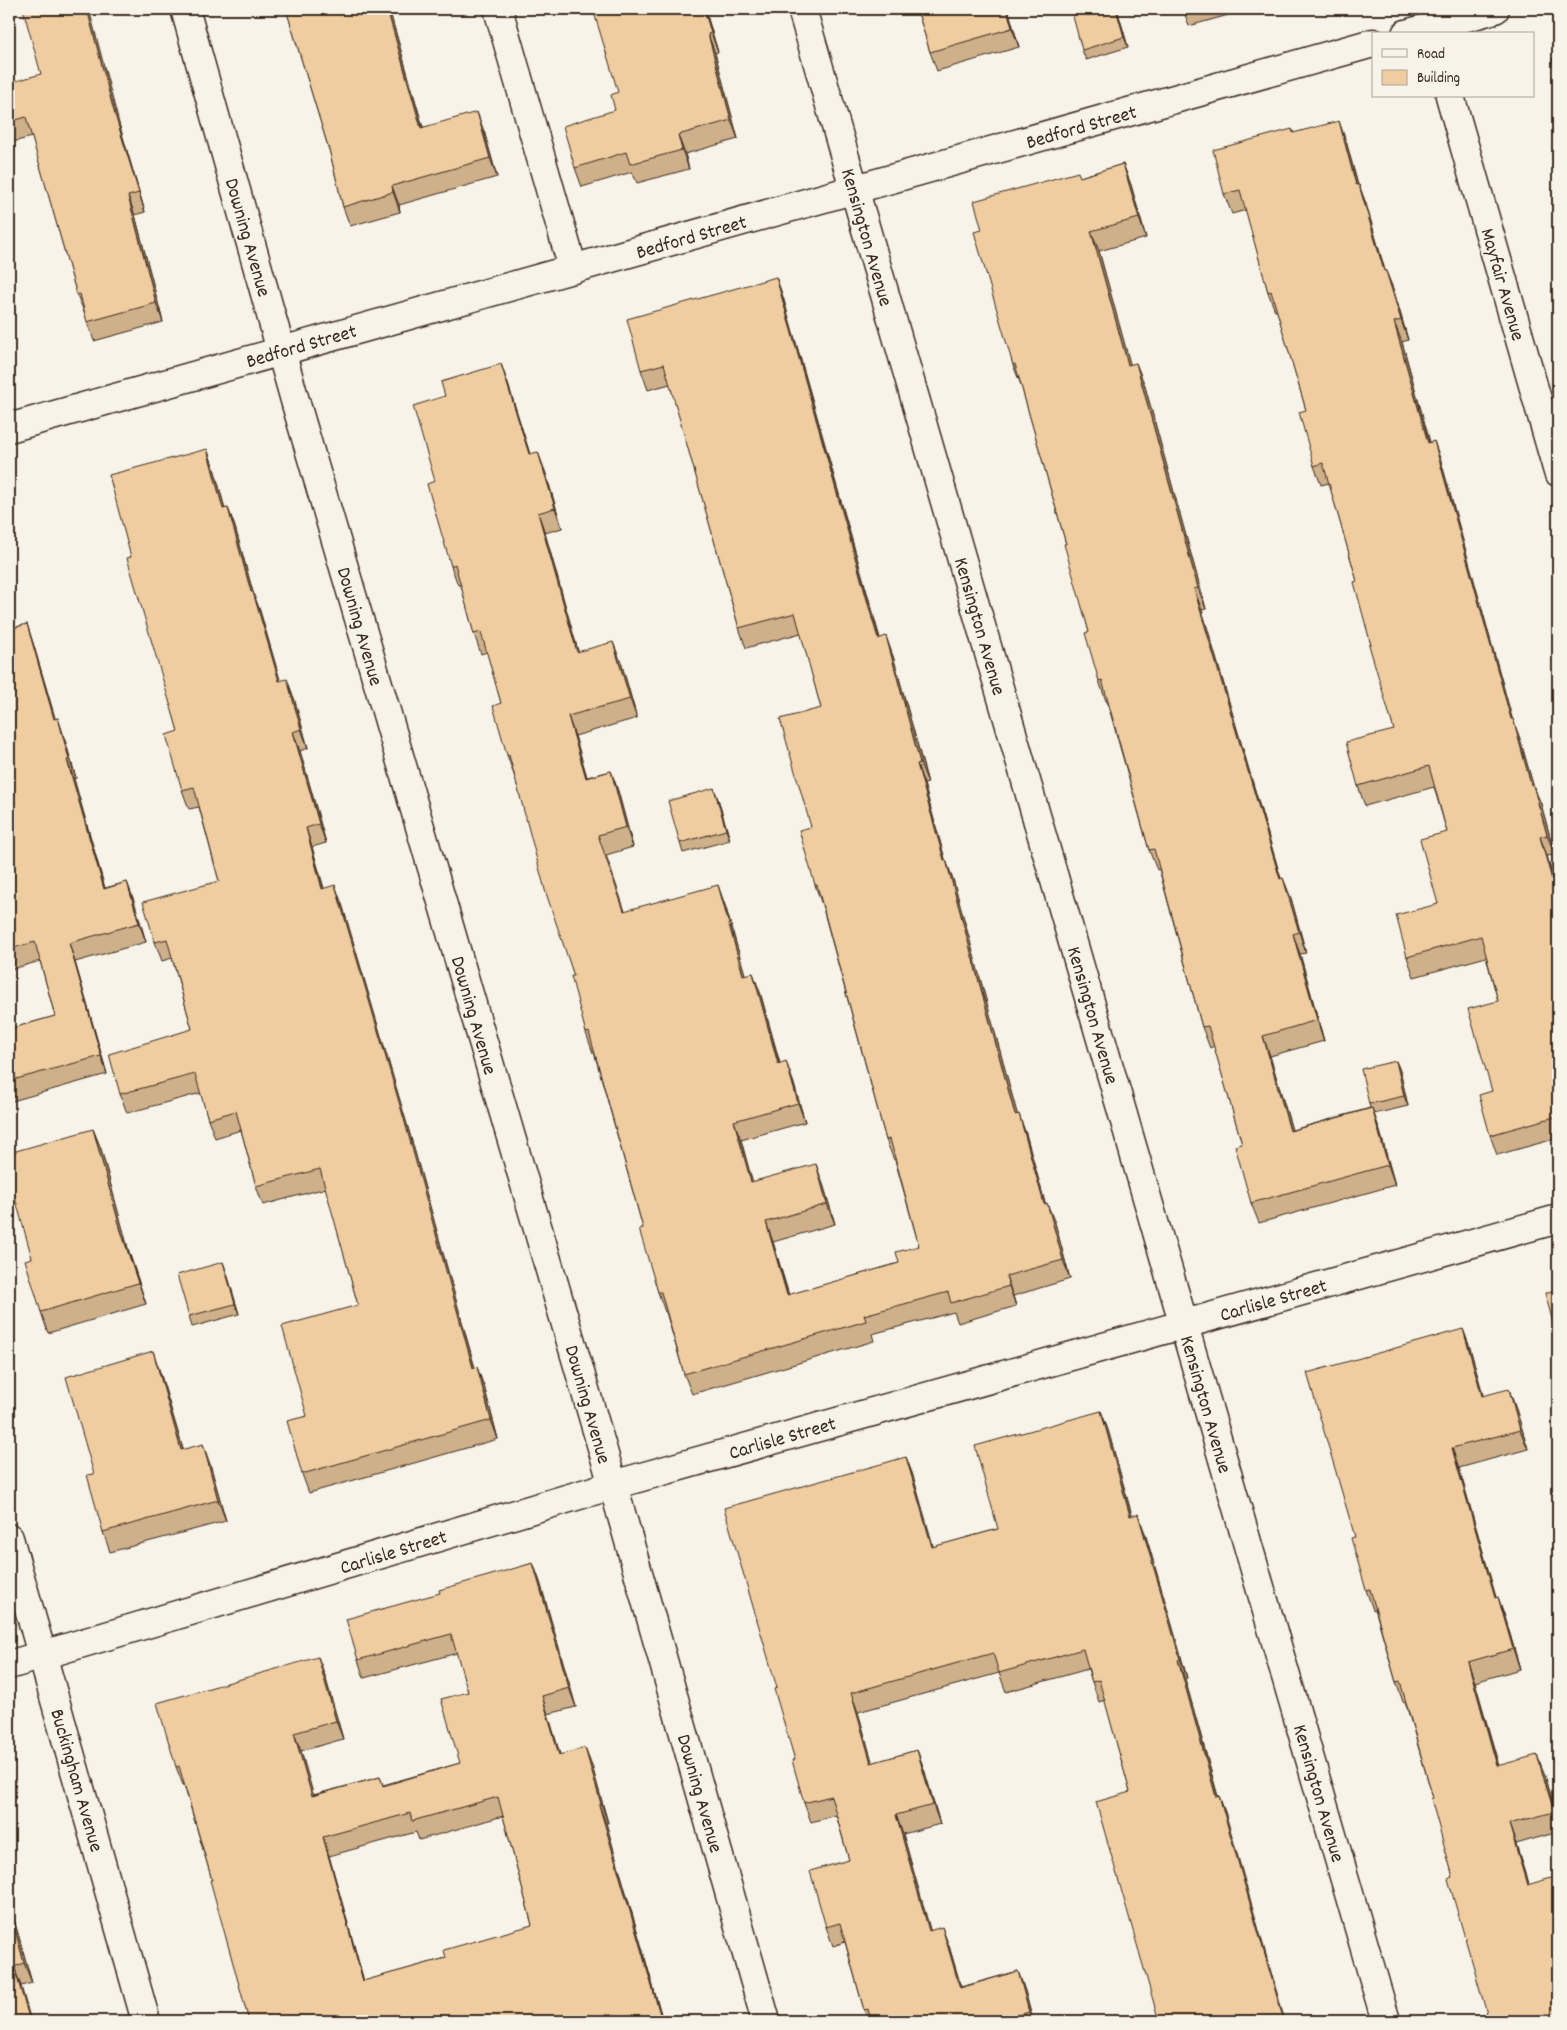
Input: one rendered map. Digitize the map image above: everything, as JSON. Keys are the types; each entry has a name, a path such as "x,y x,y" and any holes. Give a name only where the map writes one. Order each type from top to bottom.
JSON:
{"street":[{"name":"Downing Avenue","path":"185,9 280,350 613,1485 766,2021"},
{"path":"498,9 573,269"},
{"name":"Kensington Avenue","path":"802,9 1386,2021"},
{"path":"1424,26 1495,9"},
{"name":"Bedford Street","path":"9,428 1372,43"},
{"name":"Mayfair Avenue","path":"1451,98 1558,472"},
{"name":"Carlisle Street","path":"9,1665 613,1485 1558,1219"},
{"name":"Buckingham Avenue","path":"9,1538 146,2021"}],"building":[{"path":"23,9 87,9 113,108 139,193 128,196 156,303 87,322 80,294 77,295 26,117 9,122 9,83 41,74"},
{"path":"286,9 387,9 421,128 477,112 490,158 392,186 393,192 343,207 330,153"},
{"path":"593,9 704,9 711,33 708,34 731,120 678,135 682,150 630,164 626,152 575,168 563,126 615,110 611,95 618,92"},
{"path":"917,9 1007,9 1012,28 930,52"},
{"path":"1071,9 1116,9 1124,37 1082,50"},
{"path":"1558,57 1558,80 1552,59"},
{"path":"1339,121 1356,185 1359,185 1384,271 1386,271 1401,320 1394,322 1428,443 1434,441 1511,719 1513,719 1531,785 1533,785 1547,835 1540,837 1556,894 1558,893 1558,1116 1490,1135 1479,1095 1492,1091 1468,1009 1498,1001 1481,936 1407,957 1396,915 1438,904 1420,839 1447,832 1429,766 1358,786 1346,742 1394,730 1369,645 1371,645 1354,582 1357,581 1323,463 1314,466 1299,412 1306,410 1271,291 1268,292 1240,190 1224,194 1213,150 1292,129 1293,133"},
{"path":"1123,164 1139,218 1091,231 1128,365 1136,363 1198,588 1194,589 1280,879 1283,878 1299,932 1293,934 1317,1020 1263,1036 1290,1131 1372,1108 1388,1165 1251,1203 1235,1146 1242,1144 1208,1026 1202,1027 1154,849 1149,850 1102,680 1099,681 1085,633 1089,632 1064,544 1066,544 1015,364 1013,365 974,232 982,230 974,201 1078,172 1080,177"},
{"path":"776,277 878,639 886,636 920,763 917,764 944,860 946,860 1015,1115 1019,1114 1044,1204 1047,1203 1063,1260 1006,1276 1009,1286 951,1303 948,1292 864,1315 866,1321 684,1374 661,1292 658,1292 639,1229 643,1228 589,1032 586,1033 571,976 574,976 545,890 509,755 507,755 493,706 501,703 481,632 474,634 455,564 451,566 427,484 435,481 413,406 445,396 441,382 501,364 529,454 538,452 555,508 538,513 577,652 613,642 630,699 568,716 586,778 611,771 626,827 598,835 624,911 718,885 743,975 753,973 778,1064 786,1061 798,1103 734,1121 751,1182 816,1164 827,1204 766,1222 787,1295 899,1263 896,1252 919,1246 890,1139 886,1140 817,885 815,885 799,830 811,827 780,719 821,708 795,613 739,628 664,364 641,370 627,319"},
{"path":"207,449 223,509 228,508 251,592 253,592 279,681 287,679 301,729 293,732 319,824 306,828 322,889 335,885 404,1119 473,1368 477,1367 491,1420 302,1474 287,1421 307,1416 282,1326 358,1305 320,1169 256,1186 236,1111 208,1119 195,1074 120,1094 109,1054 192,1029 167,939 155,942 143,902 219,881 194,787 182,790 166,735 178,731 127,558 131,557 109,475"},
{"path":"27,624 54,719 58,718 69,759 67,760 104,889 127,882 139,923 69,943 101,1056 9,1081 9,1029 55,1016 35,942 9,949 9,629"},
{"path":"714,788 726,830 680,843 668,801"},
{"path":"1396,1061 1404,1096 1369,1104 1361,1069"},
{"path":"93,1129 121,1231 138,1283 41,1312 25,1260 32,1258 9,1176 9,1153"},
{"path":"223,1262 235,1304 189,1316 177,1275"},
{"path":"1558,1289 1558,1341 1545,1293"},
{"path":"1463,1329 1482,1396 1509,1389 1520,1430 1452,1448 1495,1598 1498,1597 1513,1649 1468,1662 1497,1766 1537,1755 1554,1812 1509,1824 1527,1885 1558,1876 1558,2021 1489,2021 1448,1879 1453,1877 1431,1799 1433,1798 1400,1681 1396,1682 1370,1589 1366,1590 1351,1538 1355,1537 1307,1373"},
{"path":"153,1351 181,1450 203,1444 218,1500 103,1532 87,1475 94,1474 66,1377"},
{"path":"1101,1411 1130,1516 1138,1514 1180,1659 1178,1660 1216,1797 1219,1796 1284,2021 1159,2021 1096,1802 1130,1792 1099,1680 1092,1682 1083,1649 999,1673 993,1653 851,1693 871,1763 917,1750 933,1805 896,1815 929,1931 942,1927 960,1988 1018,1971 1029,2012 996,2021 871,2021 868,2009 864,2010 840,1923 826,1927 810,1871 849,1860 831,1796 804,1803 792,1760 795,1760 774,1689 777,1688 724,1508 906,1457 932,1547 998,1529 975,1446"},
{"path":"533,1563 569,1688 542,1696 559,1755 585,1748 601,1804 599,1805 662,2021 249,2021 210,1880 212,1880 179,1766 176,1767 157,1703 318,1657 336,1721 294,1733 312,1796 380,1777 383,1786 460,1763 441,1699 468,1692 451,1634 358,1660 346,1619 440,1593 439,1590","holes":["498,1797 532,1925 444,1950 446,1958 363,1981 323,1837 410,1813 412,1821"]},
{"path":"9,1908 24,1963 14,1967 30,2021 9,2021"}]}
